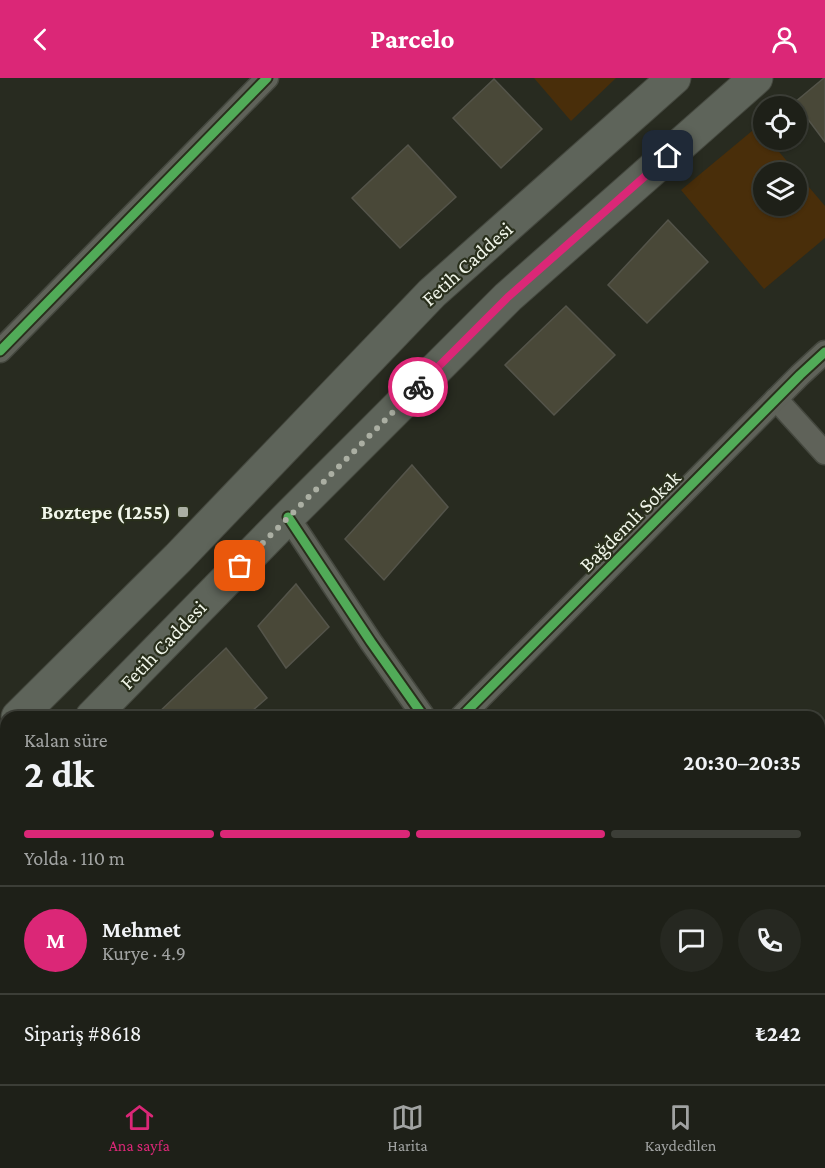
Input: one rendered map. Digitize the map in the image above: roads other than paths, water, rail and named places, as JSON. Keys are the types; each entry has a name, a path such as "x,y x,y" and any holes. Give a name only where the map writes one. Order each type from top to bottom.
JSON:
{"main road":[{"name":"Fetih Caddesi","path":"24,711 178,558 432,293 672,78"},
{"name":"Fetih Caddesi","path":"98,711 508,297 756,78"}],"street":[{"path":"0,351 267,78"},
{"name":"Bağdemli Sokak","path":"467,711 825,352"},
{"path":"776,399 825,453"},
{"path":"288,517 420,711"}],"place":[{"name":"Boztepe (1255)","path":"183,512"}]}
